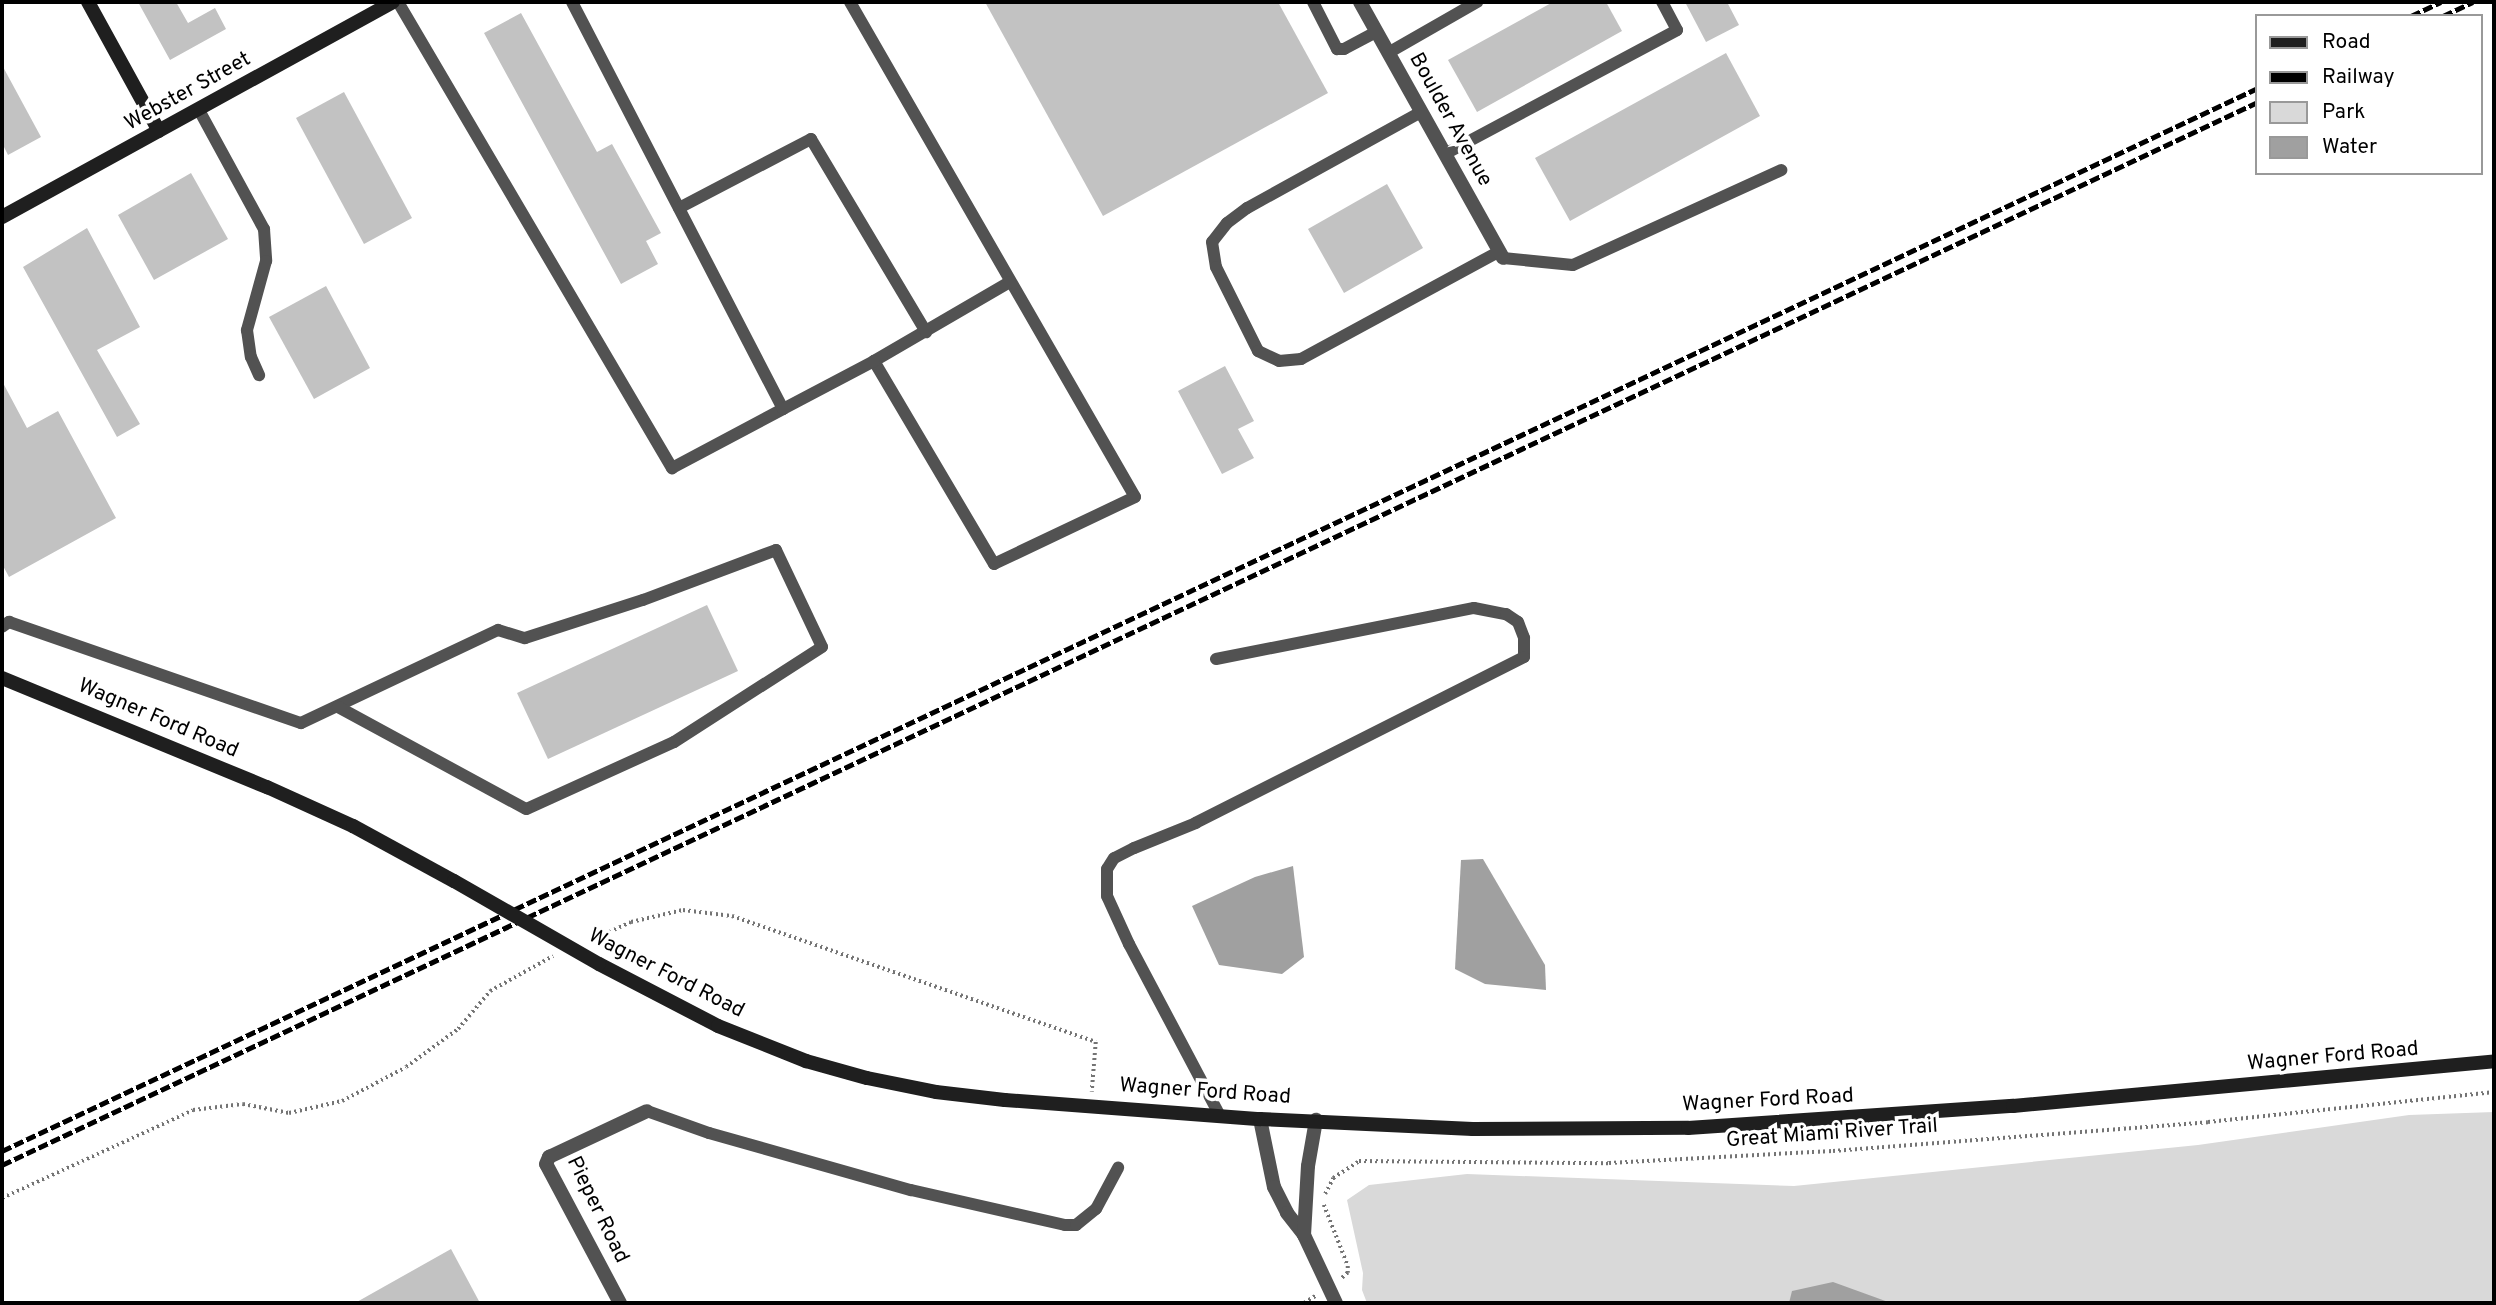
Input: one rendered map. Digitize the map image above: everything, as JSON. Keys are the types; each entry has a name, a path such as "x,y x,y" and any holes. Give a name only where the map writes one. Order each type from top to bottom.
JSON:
{"main road":[{"path":"88,2 159,131"},
{"name":"Webster Street","path":"2,217 396,2"},
{"name":"Wagner Ford Road","path":"2,678 267,787 353,826 599,964 718,1026 770,1048 843,1072 936,1092 1260,1119 1473,1129 1593,1130 1713,1126 2196,1091 2494,1061"}],"street":[{"name":"Boulder Avenue","path":"1360,2 1502,254"},
{"name":"Pieper Road","path":"620,1303 546,1164 549,1157 647,1111"},
{"path":"1260,1119 1274,1187 1287,1213 1304,1235 1336,1303"},
{"path":"1304,1235 1308,1166 1316,1120"}],"lane":[{"path":"396,2 672,468 874,361 1010,282"},
{"path":"572,2 783,409"},
{"path":"850,2 1135,497 994,564 874,361"},
{"path":"1313,2 1337,49 1344,49 1376,32"},
{"path":"1388,53 1477,2"},
{"path":"1445,154 1677,30 1662,2"},
{"path":"199,110 264,229 266,261 247,330 251,357 259,376"},
{"path":"1421,112 1247,208 1227,223 1213,242 1216,267 1258,351 1279,361 1301,359 1502,254 1573,265 1781,170"},
{"path":"679,208 811,139 926,332"},
{"path":"2,627 9,622 301,723 498,630 525,638 643,600 776,550 822,647 674,742 526,809 338,707"},
{"path":"1216,659 1474,608 1506,614 1518,622 1524,638 1524,657 1196,823 1134,848 1114,859 1107,869 1107,896 1129,944 1219,1114"},
{"path":"647,1111 709,1133 911,1191 1065,1225 1076,1225 1096,1209 1118,1168"}],"path":[{"path":"580,944 631,922 683,910 732,916 1096,1042 1091,1105"},
{"path":"2,1198 193,1110 243,1104 289,1113 342,1101 406,1067 458,1029 490,991 558,954"},
{"name":"Great Miami River Trail","path":"1304,1303 1345,1277 1348,1266 1325,1216 1325,1191 1345,1167 1359,1161 1609,1163 1833,1152 2208,1122 2494,1092"}],"green space":[{"path":"2494,1112 2494,1303 1367,1303 1362,1290 1363,1273 1347,1200 1369,1185 1467,1174 1794,1186 2198,1145 2409,1115"}],"water":[{"path":"1483,859 1545,965 1546,990 1485,984 1455,969 1461,860"},
{"path":"1293,866 1304,957 1282,974 1219,965 1192,906 1255,877"},
{"path":"1833,1282 1891,1303 1789,1303 1792,1291"}],"building":[{"path":"138,2 176,2 188,23 215,8 226,29 170,60"},
{"path":"985,2 1278,2 1328,93 1103,216"},
{"path":"1553,2 1606,2 1622,31 1477,112 1448,60"},
{"path":"1685,2 1727,2 1739,25 1706,42"},
{"path":"521,13 597,152 612,144 661,233 646,241 658,264 621,284 484,33"},
{"path":"1726,53 1760,116 1570,221 1535,158"},
{"path":"2,65 41,137 8,155 2,143"},
{"path":"344,92 412,218 364,244 296,118"},
{"path":"191,173 228,239 154,280 118,215"},
{"path":"1387,184 1423,248 1344,293 1308,229"},
{"path":"87,228 140,327 97,350 140,424 117,437 23,267"},
{"path":"326,286 370,368 314,399 269,317"},
{"path":"1225,366 1254,421 1238,429 1254,458 1222,474 1178,391"},
{"path":"2,381 27,428 58,411 116,518 9,577 2,564"},
{"path":"707,605 738,671 548,759 517,693"},
{"path":"451,1249 480,1303 355,1303"}],"railway":[{"path":"2415,14 2441,2"},
{"path":"2447,14 2473,2"},
{"path":"2,1151 2254,90"},
{"path":"2,1165 2254,104"}]}
